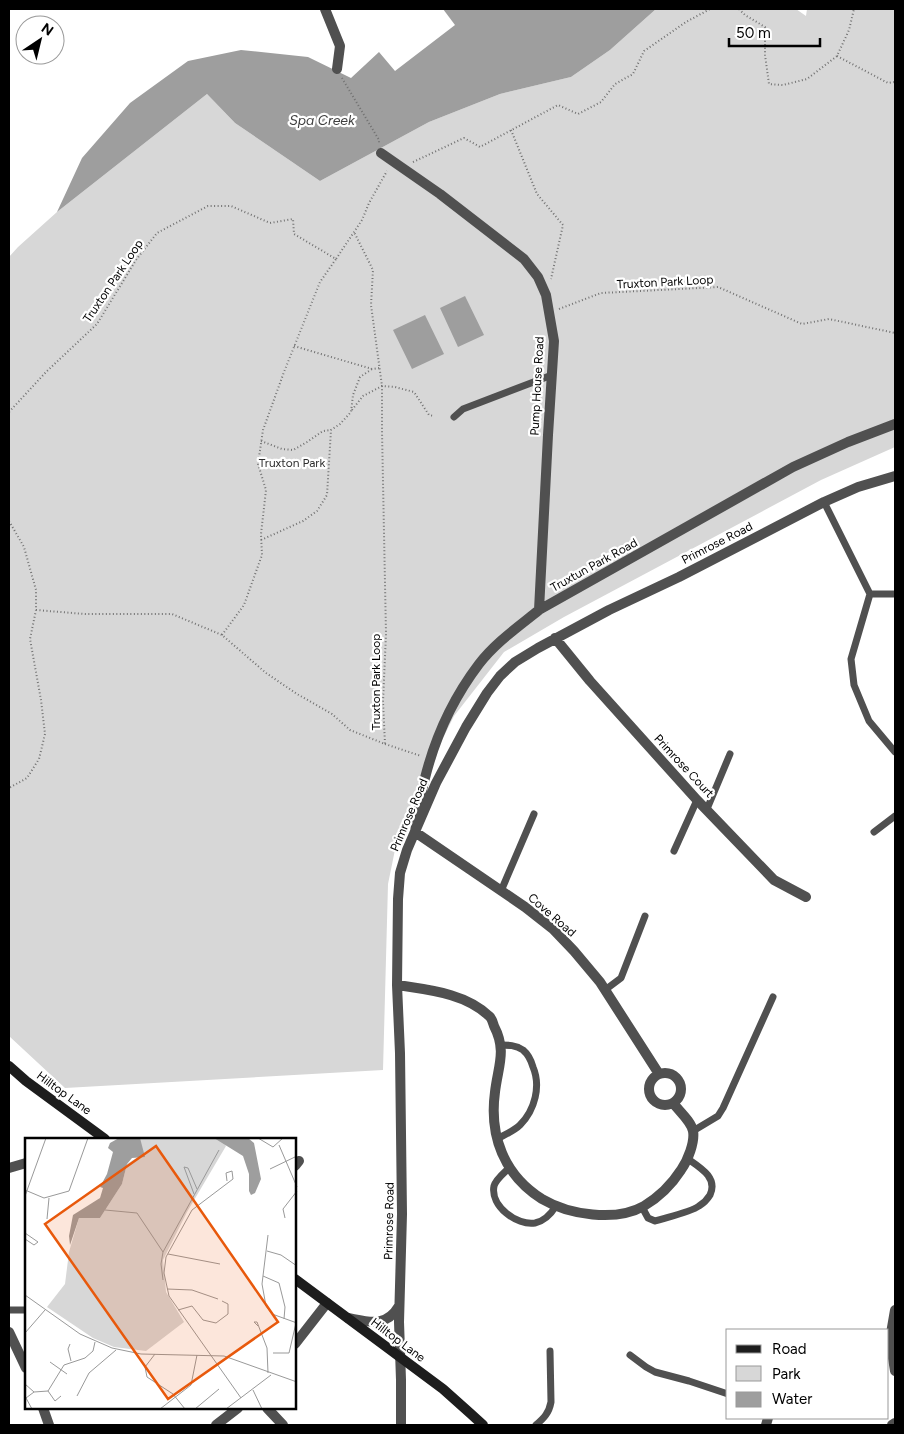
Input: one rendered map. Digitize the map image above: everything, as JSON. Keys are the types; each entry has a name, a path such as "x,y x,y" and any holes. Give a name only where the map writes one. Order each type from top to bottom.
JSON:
{"street":[{"path":"325,9 340,46 337,69"},
{"name":"Pump House Road","path":"381,152 440,194 524,259 538,277 546,295 554,341 539,610"},
{"name":"Truxtun Park Road","path":"415,832 425,778 440,733 460,692 479,664 505,636 539,610 793,467 848,442 895,424"},
{"name":"Primrose Road","path":"400,1425 401,1358 399,1322 402,1214 398,899 400,873 436,783 466,727 487,693 500,676 515,662 555,638 609,610 679,577 824,502 858,487 895,476"},
{"name":"Primrose Court","path":"555,638 590,681 697,800 708,809 774,880 806,897"},
{"name":"Cove Road","path":"415,832 525,907 553,929 600,982 658,1074"},
{"path":"398,985 441,992 469,1002 490,1017 500,1037 501,1060 495,1092 494,1118 497,1139 509,1168 517,1179 542,1199 556,1206 572,1212 600,1215 623,1213 642,1207 654,1200 673,1182 688,1159 693,1131 674,1103"},
{"name":"Hilltop Lane","path":"9,1066 26,1082 99,1138"},
{"path":"670,1073 681,1084 681,1095 674,1103 663,1105 657,1103 650,1095 650,1084 658,1074 670,1073"},
{"path":"9,1168 25,1163"},
{"name":"Hilltop Lane","path":"296,1280 443,1389 483,1425"},
{"path":"296,1343 327,1303"},
{"path":"348,1318 375,1323 394,1315 400,1305"},
{"path":"895,1310 890,1339 895,1371"},
{"path":"9,1332 25,1366"},
{"path":"43,1409 49,1425"},
{"path":"216,1425 237,1409"},
{"path":"267,1409 283,1425"}],"lane":[{"path":"454,417 463,409 552,375"},
{"path":"824,502 870,594 851,659 854,685 869,721 895,752"},
{"path":"870,594 895,594"},
{"path":"708,809 730,754"},
{"path":"674,851 697,800"},
{"path":"501,891 534,814"},
{"path":"874,832 895,816"},
{"path":"605,990 620,978 645,916"},
{"path":"693,1131 718,1116 723,1108 773,997"},
{"path":"497,1139 520,1125 530,1111 537,1094 536,1075 529,1057 522,1050 513,1046 500,1045"},
{"path":"642,1207 648,1218 655,1221 698,1207 707,1200 713,1189 711,1179 701,1168 688,1159"},
{"path":"509,1168 500,1176 494,1186 495,1196 500,1207 509,1217 523,1222 535,1223 544,1219 556,1206"},
{"path":"9,1310 25,1310"},
{"path":"536,1425 549,1411 551,1402 550,1351"},
{"path":"630,1355 655,1372 726,1393"}],"path":[{"path":"412,163 464,138 480,147 558,105 578,114 601,102 615,84 633,74 644,51 686,22 710,9"},
{"path":"739,9 745,15 765,27 765,55 769,84 783,85 807,79 837,56 849,30 854,9"},
{"path":"837,56 888,83 895,82"},
{"path":"337,69 379,140 381,152"},
{"path":"511,130 537,194 563,225 546,295"},
{"path":"222,635 244,605 262,555 266,490 258,464 263,430 320,282 362,220 392,161"},
{"name":"Truxton Park Loop","path":"9,412 46,372 98,324 136,260 157,232 208,206 231,206 270,223 292,219 294,234 336,259"},
{"name":"Truxton Park Loop","path":"36,610 85,614 172,614 222,635 266,674 332,714 350,730 385,744 383,702 386,634 382,386 371,305 373,270 354,232"},
{"name":"Truxton Park Loop","path":"549,312 601,293 718,287 802,324 830,319 895,333"},
{"path":"294,346 372,369 380,368"},
{"path":"351,412 352,395 360,377 372,369"},
{"path":"261,442 282,449 293,450 324,431 332,430 351,412 363,396 382,386 414,392 429,415 434,416"},
{"path":"262,540 303,521 317,511 327,495 332,430"},
{"path":"9,521 24,547 36,590 36,610 30,639 42,700 45,734 38,759 27,778 9,788"},
{"path":"385,744 421,756"}],"green space":[{"name":"Truxton Park","path":"656,9 796,9 806,16 807,9 895,9 895,447 821,480 564,617 504,652 454,716 416,792 397,840 388,884 383,1070 65,1088 9,1036 9,257 57,212 207,94 235,123 320,181 429,122 500,94 571,77 610,50"}],"water":[{"name":"Spa Creek","path":"443,9 656,9 610,50 571,77 500,94 429,122 320,181 235,123 207,94 57,212 82,158 130,103 188,61 241,50 308,57 351,78 379,52 395,71 455,25"},
{"path":"465,296 484,335 458,347 440,308"},
{"path":"425,315 444,354 412,369 393,330"}]}
